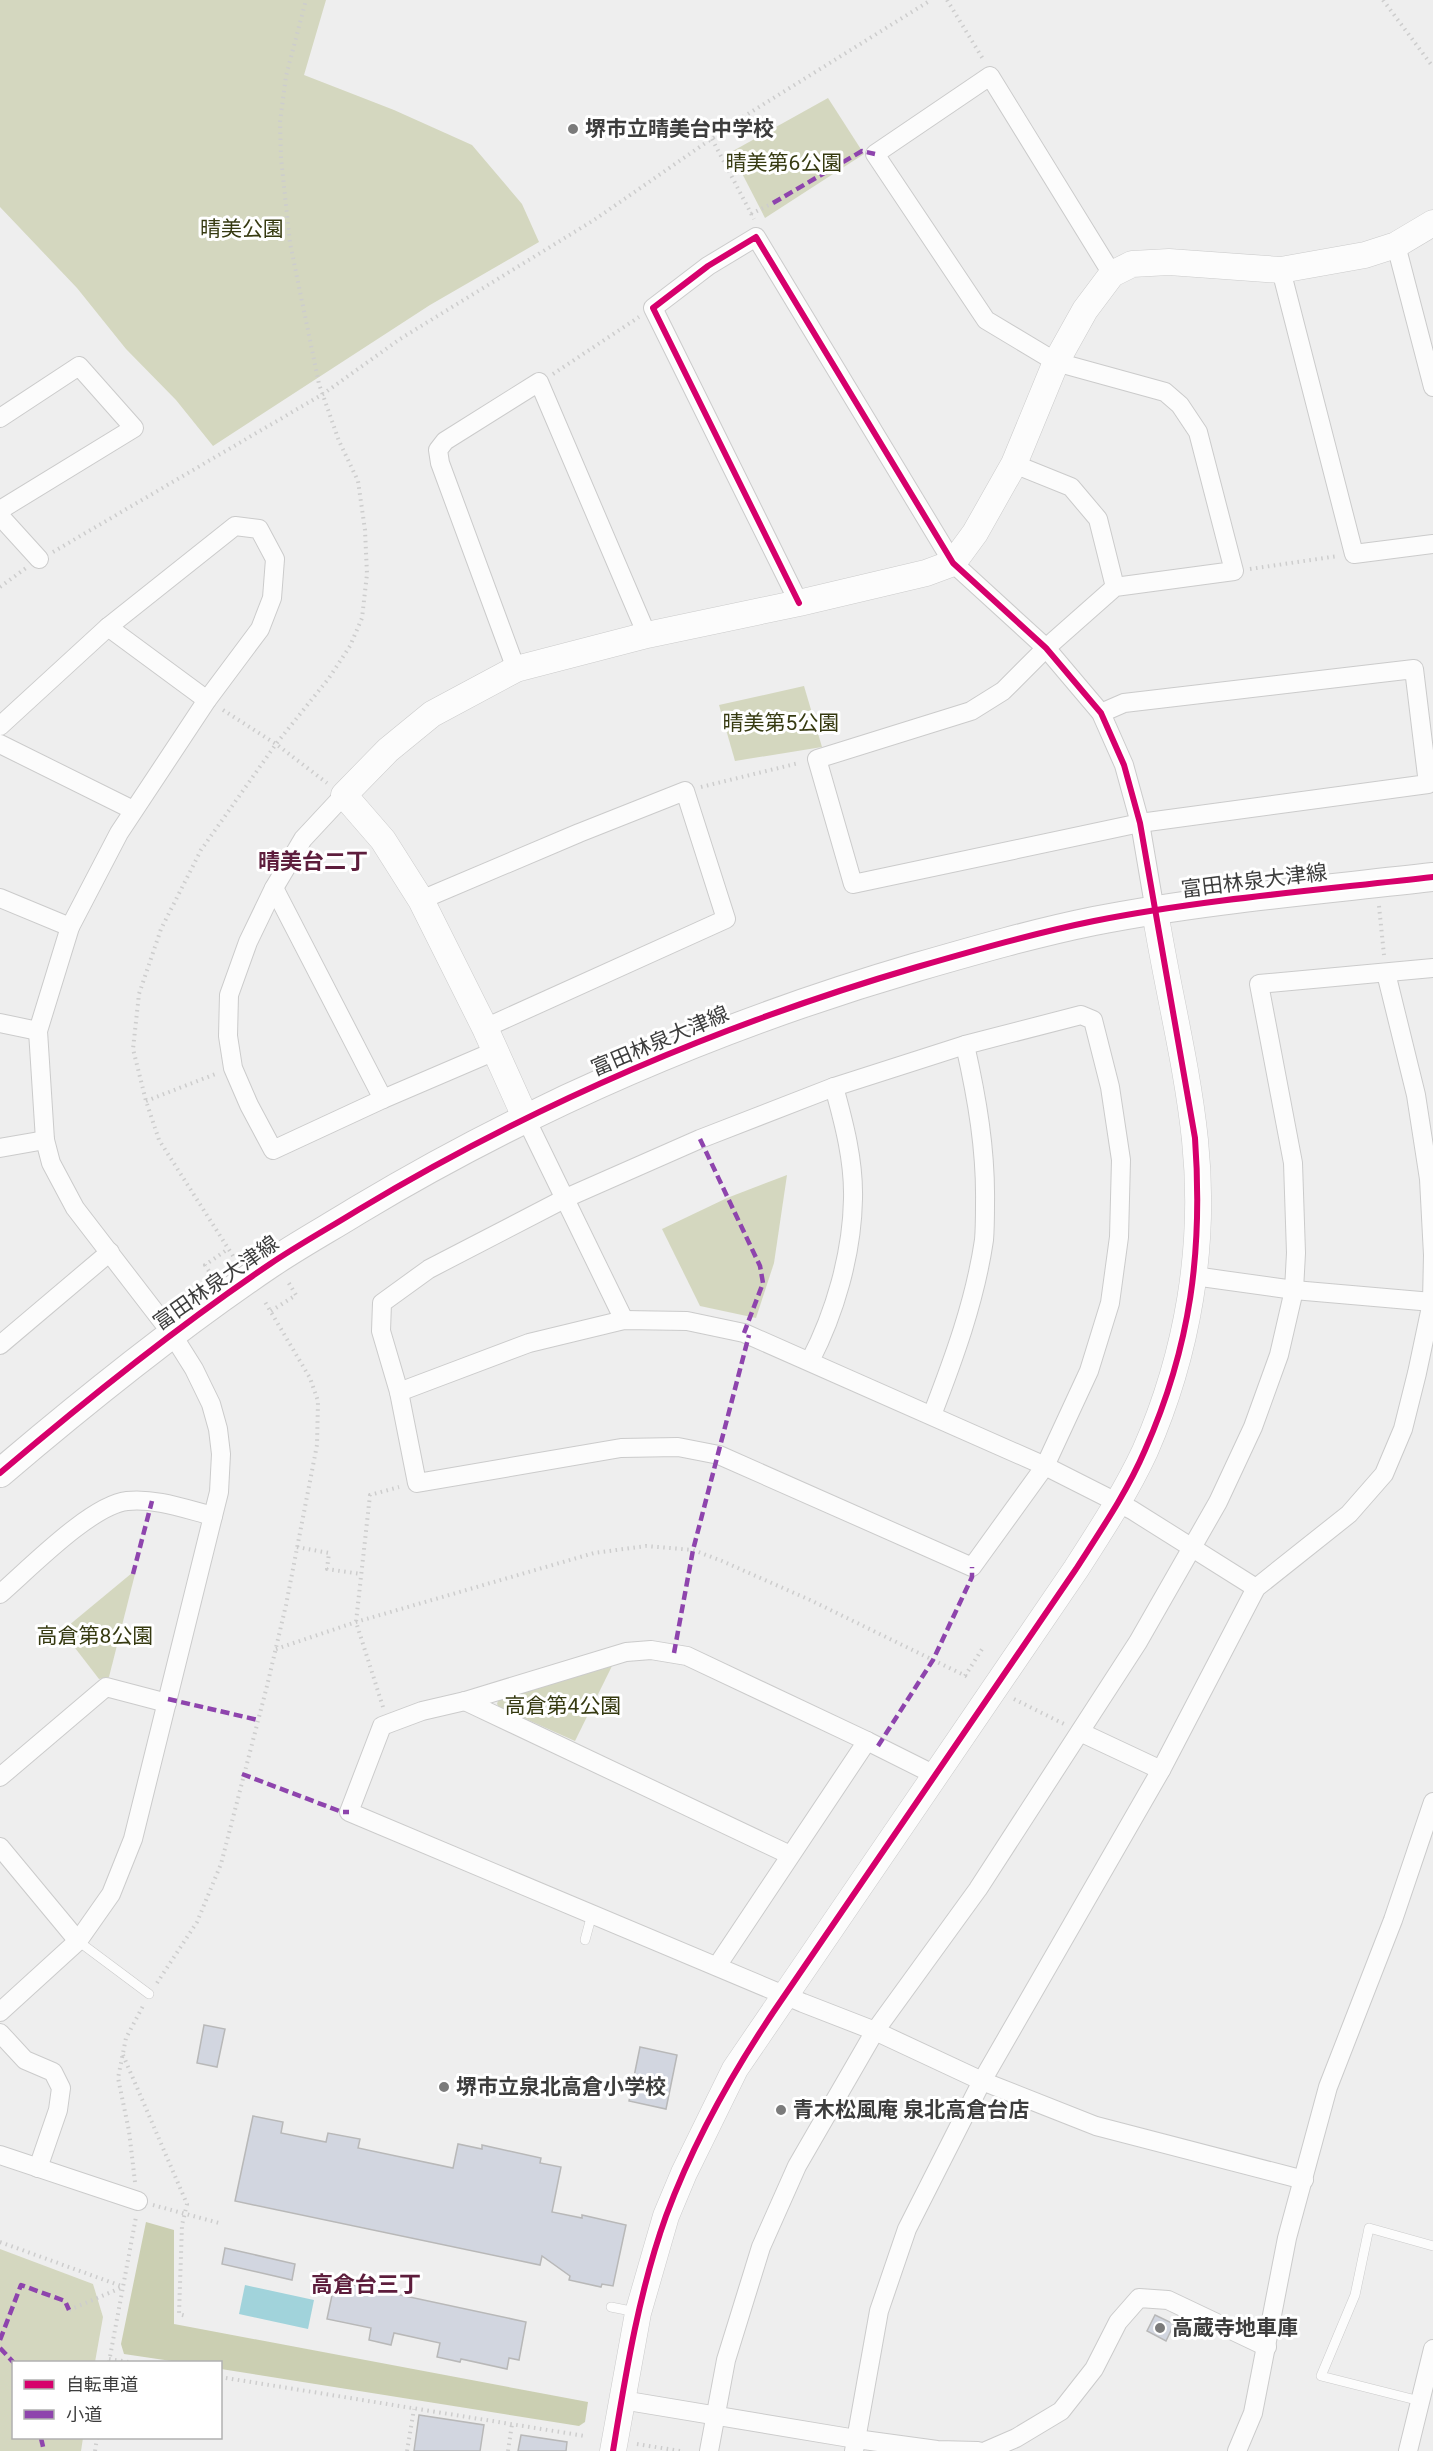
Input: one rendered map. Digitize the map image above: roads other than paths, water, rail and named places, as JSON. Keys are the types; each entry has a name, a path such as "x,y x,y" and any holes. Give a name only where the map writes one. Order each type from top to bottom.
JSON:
{"main road":[{"name":"富田林泉大津線","path":"0,1473 83,1402 171,1334 272,1262 416,1176 526,1119 636,1068 742,1024 859,984 991,945 1094,921 1198,903 1433,877"}],"street":[{"path":"1101,712 1124,703 1414,669 1428,784 1140,823 853,884 817,759 971,711 1003,691 1046,648 1115,587 1234,571 1198,432 1180,405 1165,392 1056,363 986,320 876,154 990,76 1112,274"},
{"path":"421,900 685,791 726,919 490,1040 383,1099 273,1150 249,1105 233,1068 228,1036 229,995 248,942 274,888 303,839 388,750 432,714 516,669 647,635 926,573 953,563 975,533 1014,464 1056,363 1085,310 1112,274 1132,264 1169,262 1281,270 1365,255 1396,245 1433,223"},
{"path":"625,2447 622,2400 638,2313 666,2216 684,2173 735,2069 1070,1578 1118,1503 1144,1452 1167,1396 1182,1341 1194,1276 1198,1235 1195,1138 1140,823 1124,765 1101,712 1046,648 953,563 756,237 708,266 653,308 799,603"},
{"path":"1396,245 1433,387"},
{"path":"1281,270 1354,554 1433,544"},
{"path":"0,418 79,366 134,428 0,510"},
{"path":"516,669 440,463 438,450 445,441 539,382 647,635"},
{"path":"1014,464 1071,487 1098,519 1115,587"},
{"path":"0,516 39,560"},
{"path":"0,726 108,627 235,526 259,529 275,559 272,598 260,629 207,700 133,810 70,927 39,1031 45,1140 51,1163 75,1208 171,1334 194,1369 211,1404 218,1429 221,1454 219,1492 134,1839 111,1894 78,1941 0,2012"},
{"path":"108,627 207,700"},
{"path":"0,744 133,810"},
{"path":"344,795 383,840 421,900 624,1320"},
{"path":"274,888 383,1099"},
{"path":"0,898 70,927"},
{"path":"710,2451 726,2360 761,2247 797,2166 875,2031 978,1889 1138,1642 1218,1502 1253,1427 1280,1355 1294,1290 1296,1253 1293,1163 1259,984 1433,968"},
{"path":"855,2445 879,2311 904,2240 982,2081 1161,1770 1256,1588 1349,1514 1384,1474 1403,1429 1432,1302 1433,1255 1429,1179 1416,1095 1386,973"},
{"path":"1081,1015 1093,1020 1110,1087 1121,1160 1119,1237 1110,1303 1089,1371 1045,1466 972,1567 719,1455 678,1447 621,1448 588,1452 417,1483 399,1392 381,1331 382,1303 429,1269 566,1198 700,1139 834,1087 965,1045 1081,1015"},
{"path":"0,1023 39,1031"},
{"path":"932,1415 960,1341 972,1300 984,1239 985,1171 978,1102 965,1045"},
{"path":"810,1361 825,1331 848,1248 853,1198 848,1137 834,1087"},
{"path":"0,1148 45,1140"},
{"path":"0,1345 110,1252"},
{"path":"1194,1276 1294,1290 1432,1302"},
{"path":"399,1392 529,1342 624,1320 687,1321 744,1333 1045,1466 1118,1503 1256,1588"},
{"path":"0,1594 101,1510 124,1502 152,1501 213,1516"},
{"path":"935,1775 687,1656 651,1650 626,1652 465,1701 422,1711 382,1726 349,1812 875,2031 982,2081 1096,2126 1304,2180"},
{"path":"0,1777 106,1688 167,1703"},
{"path":"465,1701 790,1855"},
{"path":"1080,1732 1161,1770"},
{"path":"717,1966 867,1741"},
{"path":"1237,2451 1253,2413 1287,2238 1328,2087 1393,1920 1433,1802"},
{"path":"0,1847 78,1941"},
{"path":"0,2033 26,2060 53,2072 61,2088 58,2110 38,2168"},
{"path":"0,2155 138,2201"},
{"path":"986,2451 1016,2438 1061,2410 1094,2369 1118,2322 1139,2298 1168,2300 1267,2347"},
{"path":"1408,2451 1433,2349"},
{"path":"622,2400 716,2414 855,2445 978,2451"}],"lane":[{"path":"585,1940 592,1914"},
{"path":"78,1941 149,1994"},
{"path":"1420,2401 1321,2376 1355,2295 1369,2228 1433,2246"},
{"path":"611,2307 638,2313"}],"water":[{"path":"245,2285 314,2300 308,2329 239,2314"}],"place":[{"name":"堺市立晴美台中学校","path":"573,129"},
{"name":"堺市立泉北高倉小学校","path":"444,2087"},
{"name":"青木松風庵 泉北高倉台店","path":"781,2110"},
{"name":"高蔵寺地車庫","path":"1160,2328"}],"district":[{"name":"晴美台二丁","path":"313,861"},
{"name":"高倉台三丁","path":"366,2284"}],"park label":[{"name":"晴美第6公園","path":"784,163"},
{"name":"晴美公園","path":"242,229"},
{"name":"晴美第5公園","path":"781,723"},
{"name":"高倉第8公園","path":"95,1636"},
{"name":"高倉第4公園","path":"563,1706"}]}
